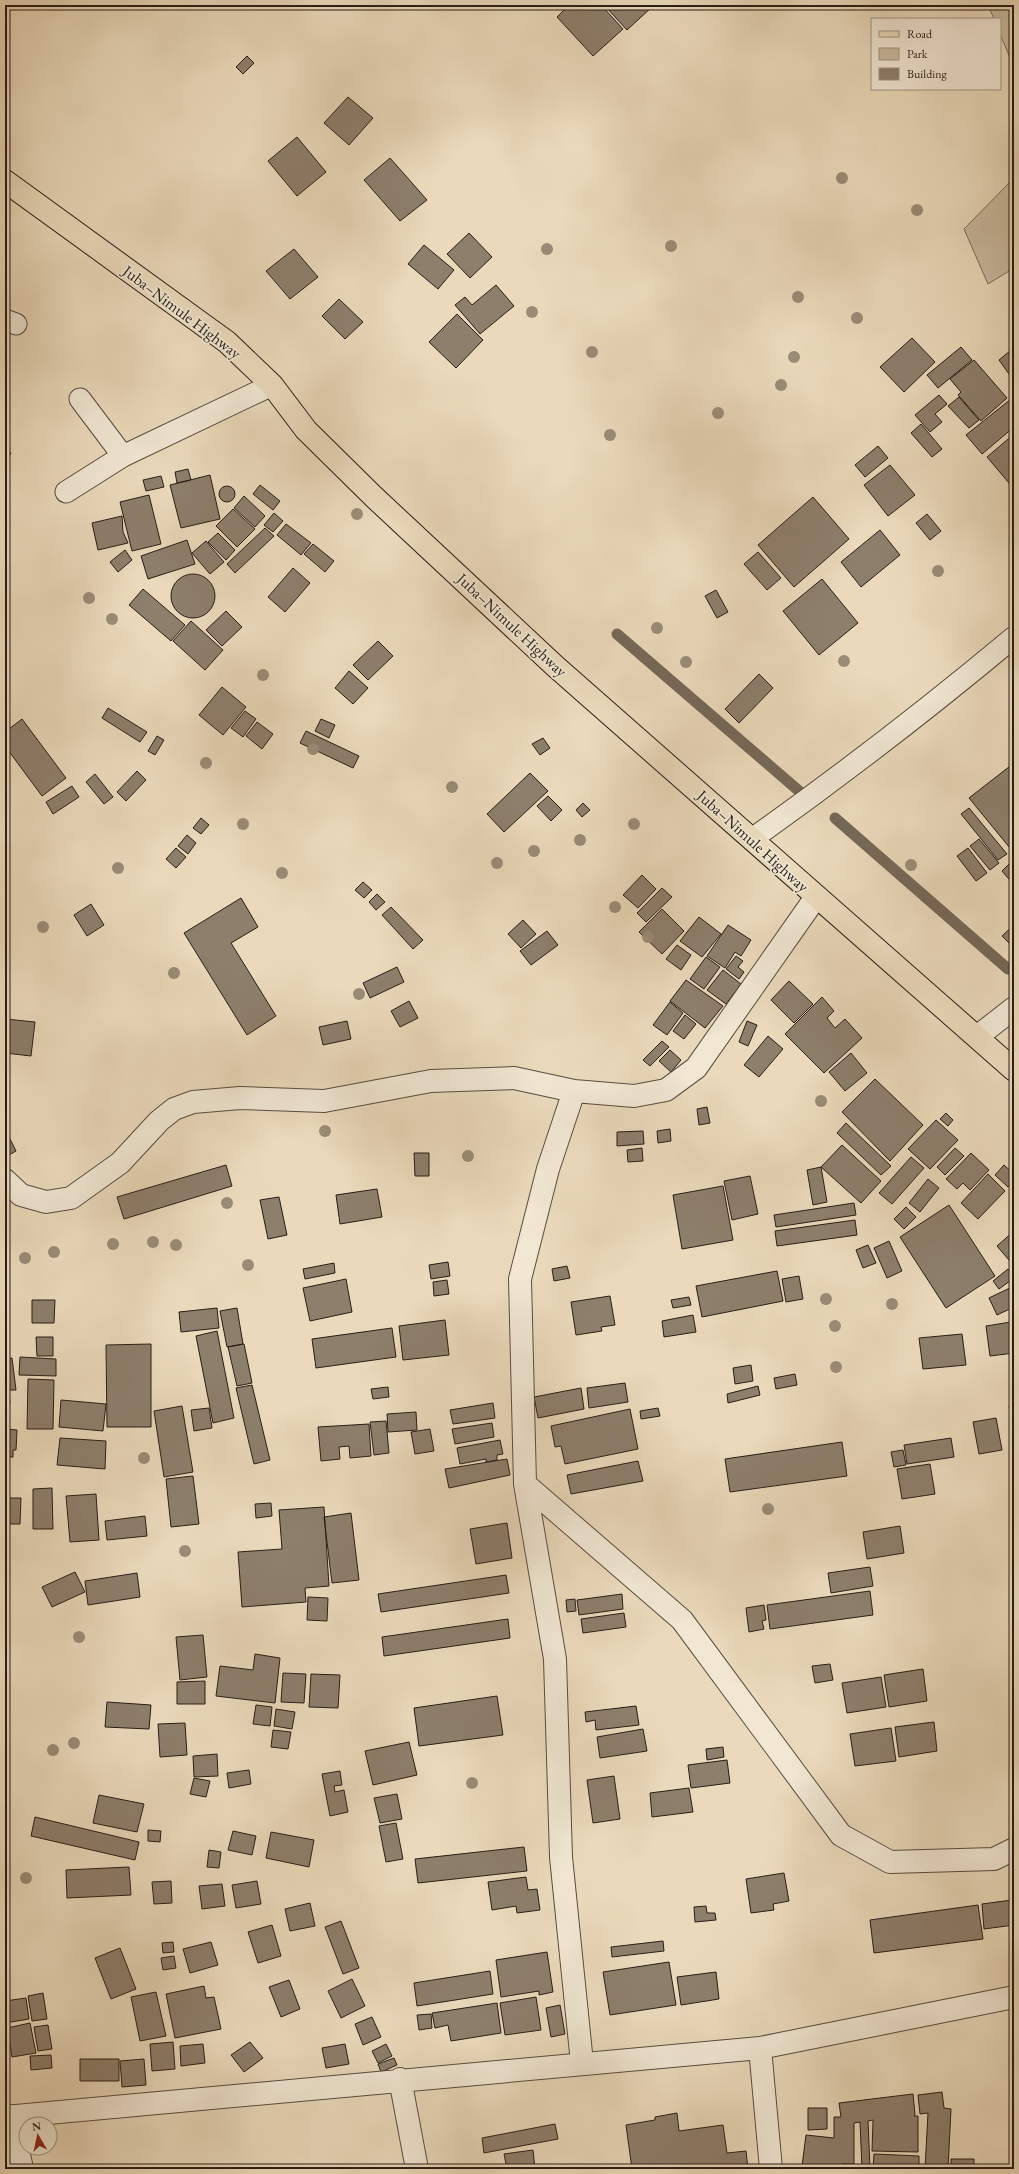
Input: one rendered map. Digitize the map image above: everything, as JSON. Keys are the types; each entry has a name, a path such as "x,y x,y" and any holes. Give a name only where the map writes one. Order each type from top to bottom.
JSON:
{"main road":[{"name":"Juba–Nimule Highway","path":"6,184 227,342 272,385 306,430 374,497 555,666 816,897 978,1036 1014,1070"}],"street":[{"path":"5,1180 20,1195 46,1202 71,1198 120,1163 159,1121 174,1109 193,1102 240,1098 324,1101 431,1081 514,1078 574,1091 634,1096 666,1090 696,1068 816,897"},
{"path":"978,1036 1014,1008"},
{"path":"574,1091 548,1169 520,1279 525,1484 556,1659 561,1857 582,2063"},
{"path":"525,1484 682,1620 841,1835 890,1862 994,1859 1014,1849"},
{"path":"22,2169 8,2116 400,2079 760,2048 1014,1997"},
{"path":"760,2048 771,2169"},
{"path":"400,2079 417,2169"}],"lane":[{"path":"66,492 124,456 272,385"},
{"path":"80,399 124,456"},
{"path":"752,839 841,775 954,688 1014,637"}],"green space":[{"path":"988,5 1014,5 1014,67 1001,36 1001,18 994,18"},
{"path":"1014,178 1014,268 988,284 964,229"}],"building":[{"path":"569,5 601,5 623,29 593,56 557,17"},
{"path":"604,5 652,5 653,6 627,30"},
{"path":"247,56 254,63 243,74 236,67"},
{"path":"348,97 373,118 349,145 324,123"},
{"path":"297,137 326,172 297,196 268,161"},
{"path":"390,158 427,200 400,221 364,180"},
{"path":"469,233 492,257 470,278 447,254"},
{"path":"424,245 454,270 438,289 408,264"},
{"path":"294,249 318,277 290,299 266,271"},
{"path":"496,285 514,306 480,334 455,305 465,297 472,305"},
{"path":"339,299 363,322 345,339 322,316"},
{"path":"457,314 483,340 456,368 429,342"},
{"path":"912,338 935,362 904,392 880,367"},
{"path":"961,347 972,360 938,388 927,375"},
{"path":"1010,351 1014,355 1014,381 999,360"},
{"path":"974,360 1007,398 981,421 958,395 961,392 950,379"},
{"path":"939,395 947,404 935,414 942,422 930,432 915,415"},
{"path":"959,397 979,420 969,428 948,406"},
{"path":"1011,399 1014,403 1014,427 982,454 966,435"},
{"path":"921,424 942,449 932,457 911,433"},
{"path":"1014,434 1014,489 987,457"},
{"path":"5,443 11,454 5,457"},
{"path":"878,446 888,458 865,477 855,465"},
{"path":"890,465 915,495 888,516 864,485"},
{"path":"188,469 191,480 177,483 175,472"},
{"path":"210,475 220,519 181,528 170,485"},
{"path":"161,476 164,487 146,491 143,480"},
{"path":"260,485 280,501 273,510 253,494"},
{"path":"227,486 234,491 235,494 230,501 227,502 220,497 219,494 224,487"},
{"path":"149,495 161,544 132,551 120,502"},
{"path":"244,496 265,516 255,527 234,508"},
{"path":"813,497 849,539 794,587 758,545"},
{"path":"233,509 255,529 237,547 216,526"},
{"path":"274,513 283,521 273,532 264,525"},
{"path":"927,514 941,531 930,540 916,523"},
{"path":"122,516 123,532 128,543 98,550 92,523"},
{"path":"286,524 311,543 301,555 277,535"},
{"path":"265,528 274,536 235,573 227,564"},
{"path":"880,530 900,555 861,587 841,562"},
{"path":"218,533 235,550 226,560 208,542"},
{"path":"187,540 195,564 148,579 141,556"},
{"path":"206,541 224,562 210,574 192,553"},
{"path":"313,544 334,561 325,572 304,554"},
{"path":"125,550 132,560 118,572 110,562"},
{"path":"758,552 781,578 767,590 744,564"},
{"path":"293,568 310,583 285,612 268,597"},
{"path":"193,574 205,578 211,584 215,596 211,608 205,614 193,618 181,614 175,608 171,596 175,584 181,578"},
{"path":"822,579 858,623 819,655 783,611"},
{"path":"143,589 185,625 171,641 129,605"},
{"path":"716,590 728,612 717,618 705,596"},
{"path":"226,611 242,627 222,646 206,630"},
{"path":"191,621 223,650 205,670 173,641"},
{"path":"378,641 393,656 368,680 353,665"},
{"path":"349,671 368,688 353,704 335,688"},
{"path":"759,674 773,688 739,723 725,709"},
{"path":"222,687 246,707 223,735 199,715"},
{"path":"108,708 147,732 140,742 102,718"},
{"path":"245,711 256,719 243,737 231,728"},
{"path":"22,719 66,778 42,796 5,746 5,732"},
{"path":"321,719 335,725 329,738 315,731"},
{"path":"257,722 273,734 262,749 246,736"},
{"path":"306,731 359,756 353,768 300,743"},
{"path":"157,736 164,740 155,755 148,751"},
{"path":"543,738 550,748 540,755 532,744"},
{"path":"1014,763 1014,853 969,798"},
{"path":"137,771 146,780 126,801 117,792"},
{"path":"530,773 548,791 504,832 487,814"},
{"path":"95,774 113,797 104,804 86,782"},
{"path":"72,786 79,797 53,814 46,802"},
{"path":"548,796 562,810 551,821 537,806"},
{"path":"583,803 590,810 582,817 576,810"},
{"path":"969,808 1007,854 998,860 961,814"},
{"path":"201,818 209,825 201,834 193,828"},
{"path":"187,835 196,843 188,854 178,846"},
{"path":"979,839 999,863 990,870 970,846"},
{"path":"176,848 186,857 176,868 166,859"},
{"path":"968,848 987,873 976,881 957,856"},
{"path":"1013,860 1014,861 1014,885 1002,871"},
{"path":"642,875 656,889 638,908 623,895"},
{"path":"363,882 372,890 364,898 355,890"},
{"path":"662,888 672,897 646,922 637,913"},
{"path":"377,894 385,902 376,910 369,902"},
{"path":"241,898 258,927 231,943 276,1016 247,1035 184,933"},
{"path":"91,904 104,925 87,936 74,915"},
{"path":"391,907 423,940 413,949 382,915"},
{"path":"662,909 684,931 662,954 639,932"},
{"path":"699,917 721,934 702,957 680,941"},
{"path":"523,920 536,934 521,948 508,934"},
{"path":"728,925 751,940 741,956 735,952 725,968 707,956"},
{"path":"1014,925 1014,948 1002,936"},
{"path":"547,931 558,945 531,965 520,951"},
{"path":"677,945 691,955 681,970 666,959"},
{"path":"736,956 743,961 738,967 744,972 739,979 726,969"},
{"path":"706,957 720,967 704,989 690,979"},
{"path":"397,967 404,982 370,998 363,983"},
{"path":"723,970 741,984 726,1004 707,990"},
{"path":"686,980 723,1006 705,1028 670,1001"},
{"path":"789,981 813,1004 794,1023 771,1000"},
{"path":"822,997 834,1011 827,1018 835,1028 845,1019 862,1038 824,1073 785,1034"},
{"path":"409,1001 418,1018 400,1027 391,1011"},
{"path":"670,1002 683,1013 667,1035 653,1025"},
{"path":"685,1015 696,1024 684,1039 673,1031"},
{"path":"5,1019 35,1022 31,1056 5,1053"},
{"path":"347,1021 351,1039 323,1045 319,1027"},
{"path":"747,1021 757,1025 748,1046 739,1042"},
{"path":"768,1036 783,1049 759,1077 744,1065"},
{"path":"662,1041 669,1047 650,1066 643,1060"},
{"path":"670,1050 681,1060 671,1072 659,1061"},
{"path":"851,1053 867,1073 845,1091 829,1072"},
{"path":"875,1079 923,1125 890,1161 842,1112"},
{"path":"707,1107 710,1123 699,1125 697,1109"},
{"path":"946,1113 953,1120 948,1126 940,1119"},
{"path":"936,1120 958,1140 930,1169 908,1149"},
{"path":"846,1123 891,1166 881,1175 837,1133"},
{"path":"5,1129 16,1151 5,1157"},
{"path":"670,1129 671,1141 658,1143 657,1131"},
{"path":"643,1131 644,1144 617,1146 617,1132"},
{"path":"842,1145 881,1181 861,1203 821,1167"},
{"path":"642,1148 643,1161 628,1162 627,1150"},
{"path":"955,1148 964,1156 945,1175 937,1167"},
{"path":"414,1153 429,1153 429,1176 415,1176"},
{"path":"971,1153 989,1170 970,1190 963,1183 957,1189 946,1179"},
{"path":"911,1157 924,1168 892,1204 879,1193"},
{"path":"226,1165 232,1186 124,1219 117,1197"},
{"path":"1004,1165 1014,1174 1014,1180 1008,1187 995,1175"},
{"path":"821,1167 827,1202 813,1205 807,1170"},
{"path":"988,1174 1005,1191 978,1219 961,1203"},
{"path":"750,1176 758,1214 732,1220 724,1181"},
{"path":"928,1179 939,1188 920,1212 909,1203"},
{"path":"723,1186 733,1240 682,1249 673,1195"},
{"path":"377,1189 382,1217 340,1224 336,1195"},
{"path":"279,1197 287,1235 268,1239 260,1200"},
{"path":"854,1203 856,1215 776,1227 774,1215"},
{"path":"949,1205 995,1276 946,1308 900,1237"},
{"path":"906,1207 916,1217 904,1229 894,1219"},
{"path":"855,1220 857,1235 777,1246 775,1231"},
{"path":"1014,1231 1014,1266 997,1246"},
{"path":"889,1241 902,1271 887,1278 874,1248"},
{"path":"868,1245 876,1263 863,1268 856,1250"},
{"path":"448,1262 450,1276 431,1279 429,1265"},
{"path":"334,1263 335,1273 305,1279 303,1269"},
{"path":"567,1266 570,1278 554,1281 552,1269"},
{"path":"1008,1269 1014,1278 999,1289 993,1281"},
{"path":"777,1271 783,1301 702,1317 696,1286"},
{"path":"799,1276 803,1299 786,1302 782,1279"},
{"path":"346,1279 352,1312 310,1321 303,1288"},
{"path":"447,1280 449,1294 434,1296 433,1282"},
{"path":"1014,1286 1014,1307 997,1315 989,1298"},
{"path":"610,1296 615,1325 601,1327 602,1331 576,1335 571,1302"},
{"path":"689,1297 691,1305 673,1308 671,1300"},
{"path":"32,1300 55,1300 54,1323 32,1323"},
{"path":"217,1308 219,1328 181,1332 179,1312"},
{"path":"237,1308 243,1344 227,1347 220,1311"},
{"path":"693,1315 696,1332 664,1337 662,1321"},
{"path":"445,1320 449,1355 403,1360 399,1326"},
{"path":"1011,1322 1014,1353 990,1356 986,1326"},
{"path":"392,1328 396,1357 316,1368 312,1339"},
{"path":"217,1331 234,1418 213,1423 196,1336"},
{"path":"962,1334 966,1365 923,1369 919,1338"},
{"path":"36,1337 53,1337 53,1356 37,1356"},
{"path":"151,1344 151,1427 107,1427 106,1345"},
{"path":"244,1344 252,1383 237,1386 228,1347"},
{"path":"20,1357 56,1359 56,1376 19,1375"},
{"path":"12,1358 16,1390 9,1390 10,1404 5,1405 5,1359"},
{"path":"751,1365 753,1381 735,1384 733,1368"},
{"path":"795,1374 797,1385 776,1389 774,1378"},
{"path":"28,1379 54,1380 53,1429 27,1429"},
{"path":"625,1383 628,1402 589,1408 587,1388"},
{"path":"252,1385 270,1460 254,1464 236,1388"},
{"path":"758,1386 760,1395 728,1403 727,1394"},
{"path":"388,1387 389,1397 373,1399 371,1389"},
{"path":"581,1388 584,1409 538,1418 534,1397"},
{"path":"61,1400 106,1404 103,1431 59,1427"},
{"path":"493,1403 495,1418 453,1424 450,1410"},
{"path":"1014,1405 1014,1428 1009,1406"},
{"path":"182,1406 193,1472 164,1477 154,1411"},
{"path":"209,1408 212,1428 194,1431 191,1410"},
{"path":"658,1408 660,1416 641,1419 640,1411"},
{"path":"630,1409 638,1449 565,1464 561,1446 555,1447 551,1426"},
{"path":"416,1412 417,1430 388,1432 387,1414"},
{"path":"996,1418 1002,1450 979,1454 973,1422"},
{"path":"386,1421 389,1453 374,1455 370,1422"},
{"path":"492,1423 494,1437 455,1444 452,1429"},
{"path":"369,1424 371,1456 350,1458 349,1446 339,1447 340,1459 321,1461 318,1427"},
{"path":"5,1429 17,1430 16,1450 13,1450 13,1457 5,1457"},
{"path":"430,1429 434,1451 415,1454 411,1432"},
{"path":"60,1438 106,1441 105,1469 57,1465"},
{"path":"951,1438 954,1457 907,1464 904,1445"},
{"path":"500,1440 503,1454 497,1455 497,1460 486,1462 486,1459 460,1464 457,1448"},
{"path":"842,1442 847,1476 730,1492 725,1459"},
{"path":"903,1450 906,1465 894,1467 891,1452"},
{"path":"507,1459 510,1475 449,1488 445,1469"},
{"path":"638,1461 643,1481 571,1494 567,1475"},
{"path":"930,1464 935,1494 902,1499 897,1469"},
{"path":"193,1476 199,1524 171,1527 166,1479"},
{"path":"52,1488 53,1529 33,1529 33,1489"},
{"path":"96,1494 99,1540 70,1542 66,1496"},
{"path":"5,1498 21,1498 20,1524 5,1524"},
{"path":"271,1503 272,1516 256,1518 255,1504"},
{"path":"324,1507 329,1586 305,1588 306,1602 242,1607 238,1552 282,1549 279,1510"},
{"path":"351,1513 359,1580 332,1583 324,1517"},
{"path":"145,1516 147,1536 107,1540 105,1521"},
{"path":"507,1523 512,1558 476,1564 470,1529"},
{"path":"900,1526 904,1553 867,1559 863,1532"},
{"path":"870,1567 873,1586 831,1593 828,1573"},
{"path":"75,1572 85,1592 52,1607 42,1587"},
{"path":"137,1573 140,1597 88,1605 85,1581"},
{"path":"506,1575 509,1593 381,1612 378,1594"},
{"path":"870,1591 873,1615 770,1629 767,1605"},
{"path":"622,1594 623,1609 579,1615 577,1600"},
{"path":"308,1597 328,1598 327,1621 307,1620"},
{"path":"575,1599 576,1611 567,1612 566,1600"},
{"path":"764,1605 766,1620 762,1621 764,1629 749,1632 746,1608"},
{"path":"624,1613 626,1627 583,1633 581,1619"},
{"path":"508,1619 510,1638 384,1656 382,1637"},
{"path":"203,1635 207,1677 180,1680 176,1637"},
{"path":"255,1654 280,1658 275,1703 216,1696 220,1666 253,1670"},
{"path":"830,1664 833,1680 815,1683 812,1666"},
{"path":"923,1669 927,1701 889,1707 884,1675"},
{"path":"283,1673 306,1674 304,1703 281,1702"},
{"path":"311,1674 340,1675 338,1708 309,1707"},
{"path":"881,1677 886,1707 847,1713 842,1683"},
{"path":"205,1681 205,1704 177,1704 177,1682"},
{"path":"497,1696 503,1735 419,1746 414,1708"},
{"path":"107,1702 151,1705 149,1729 105,1727"},
{"path":"256,1705 272,1707 270,1726 253,1724"},
{"path":"636,1706 639,1725 596,1730 595,1720 586,1722 585,1712"},
{"path":"276,1709 295,1712 292,1729 274,1726"},
{"path":"934,1722 937,1751 899,1757 895,1727"},
{"path":"185,1723 187,1755 160,1757 158,1724"},
{"path":"891,1728 896,1761 855,1766 850,1734"},
{"path":"643,1729 647,1751 600,1758 597,1737"},
{"path":"273,1730 291,1732 288,1749 271,1747"},
{"path":"409,1742 417,1775 373,1785 365,1751"},
{"path":"723,1747 724,1757 707,1760 706,1749"},
{"path":"217,1754 218,1776 194,1777 193,1756"},
{"path":"727,1760 730,1783 691,1788 688,1765"},
{"path":"249,1770 251,1784 229,1788 227,1773"},
{"path":"340,1771 342,1785 334,1786 335,1792 344,1790 348,1812 330,1816 322,1774"},
{"path":"614,1776 620,1819 593,1823 587,1780"},
{"path":"194,1778 210,1781 206,1797 190,1794"},
{"path":"689,1788 693,1812 652,1817 650,1793"},
{"path":"397,1794 402,1819 380,1823 374,1798"},
{"path":"99,1795 144,1804 137,1832 93,1823"},
{"path":"35,1817 139,1842 135,1860 31,1836"},
{"path":"396,1823 403,1859 386,1862 379,1826"},
{"path":"148,1830 161,1831 160,1842 148,1841"},
{"path":"233,1831 256,1836 252,1855 228,1850"},
{"path":"271,1832 314,1840 309,1867 266,1858"},
{"path":"524,1847 527,1871 418,1883 415,1859"},
{"path":"209,1850 221,1852 219,1868 207,1867"},
{"path":"129,1867 131,1895 67,1898 66,1870"},
{"path":"784,1873 789,1901 773,1904 774,1910 751,1913 746,1879"},
{"path":"526,1877 528,1890 537,1889 540,1910 517,1913 516,1906 492,1910 488,1882"},
{"path":"171,1881 172,1903 154,1904 152,1882"},
{"path":"257,1881 261,1904 236,1908 232,1885"},
{"path":"222,1884 225,1906 202,1909 199,1886"},
{"path":"1012,1900 1014,1925 984,1929 982,1904"},
{"path":"310,1903 315,1926 290,1931 285,1909"},
{"path":"978,1905 983,1939 874,1953 870,1920"},
{"path":"706,1906 707,1913 715,1913 716,1920 695,1922 694,1907"},
{"path":"341,1921 359,1968 343,1974 325,1927"},
{"path":"272,1925 281,1956 258,1963 248,1932"},
{"path":"663,1941 664,1951 612,1957 611,1947"},
{"path":"173,1942 174,1952 163,1953 162,1943"},
{"path":"211,1942 218,1965 190,1973 183,1949"},
{"path":"120,1948 136,1989 111,1999 95,1958"},
{"path":"547,1952 553,1992 539,1995 539,1991 501,1997 496,1960"},
{"path":"174,1956 176,1968 163,1970 161,1958"},
{"path":"669,1962 676,2005 610,2015 603,1972"},
{"path":"490,1971 493,1994 417,2006 414,1983"},
{"path":"716,1972 719,1999 681,2005 677,1977"},
{"path":"352,1979 365,2006 341,2018 328,1991"},
{"path":"289,1980 300,2009 281,2017 269,1987"},
{"path":"204,1986 206,1998 214,1997 221,2029 175,2038 166,1994"},
{"path":"156,1992 166,2036 140,2041 131,1997"},
{"path":"43,1993 47,2019 32,2021 28,1996"},
{"path":"536,1997 541,2030 505,2035 500,2003"},
{"path":"26,1998 29,2019 5,2023 5,2001"},
{"path":"497,2003 501,2033 451,2041 448,2025 435,2028 432,2013"},
{"path":"560,2005 565,2034 551,2037 546,2008"},
{"path":"431,2014 432,2028 419,2030 417,2015"},
{"path":"372,2017 381,2037 363,2045 355,2024"},
{"path":"30,2023 36,2053 12,2057 7,2028"},
{"path":"48,2025 52,2049 38,2051 34,2027"},
{"path":"173,2042 175,2069 152,2071 150,2044"},
{"path":"250,2042 263,2058 244,2072 231,2055"},
{"path":"203,2044 205,2063 181,2066 180,2046"},
{"path":"345,2044 349,2064 326,2068 322,2048"},
{"path":"386,2044 392,2056 378,2063 372,2051"},
{"path":"51,2055 52,2068 31,2070 30,2056"},
{"path":"394,2058 397,2065 381,2072 378,2064"},
{"path":"80,2059 119,2059 119,2081 80,2081"},
{"path":"144,2059 146,2085 122,2087 120,2061"},
{"path":"942,2092 944,2108 951,2109 948,2169 925,2169 928,2113 920,2114 918,2095"},
{"path":"913,2094 914,2116 918,2116 918,2152 872,2151 873,2120 868,2121 870,2169 862,2169 860,2122 854,2123 854,2164 842,2164 841,2169 802,2166 806,2135 834,2138 834,2117 841,2117 839,2103"},
{"path":"808,2108 827,2108 827,2129 808,2130"},
{"path":"677,2113 679,2131 723,2125 727,2153 746,2151 748,2169 632,2169 626,2125 655,2120 655,2117"},
{"path":"555,2124 558,2139 484,2153 482,2138"},
{"path":"533,2150 535,2169 507,2169 504,2154"},
{"path":"874,2154 919,2156 919,2169 873,2169"},
{"path":"951,2159 974,2159 974,2169 951,2169"}],"waterway":[{"path":"617,634 806,797"},
{"path":"835,818 1008,969"}]}
